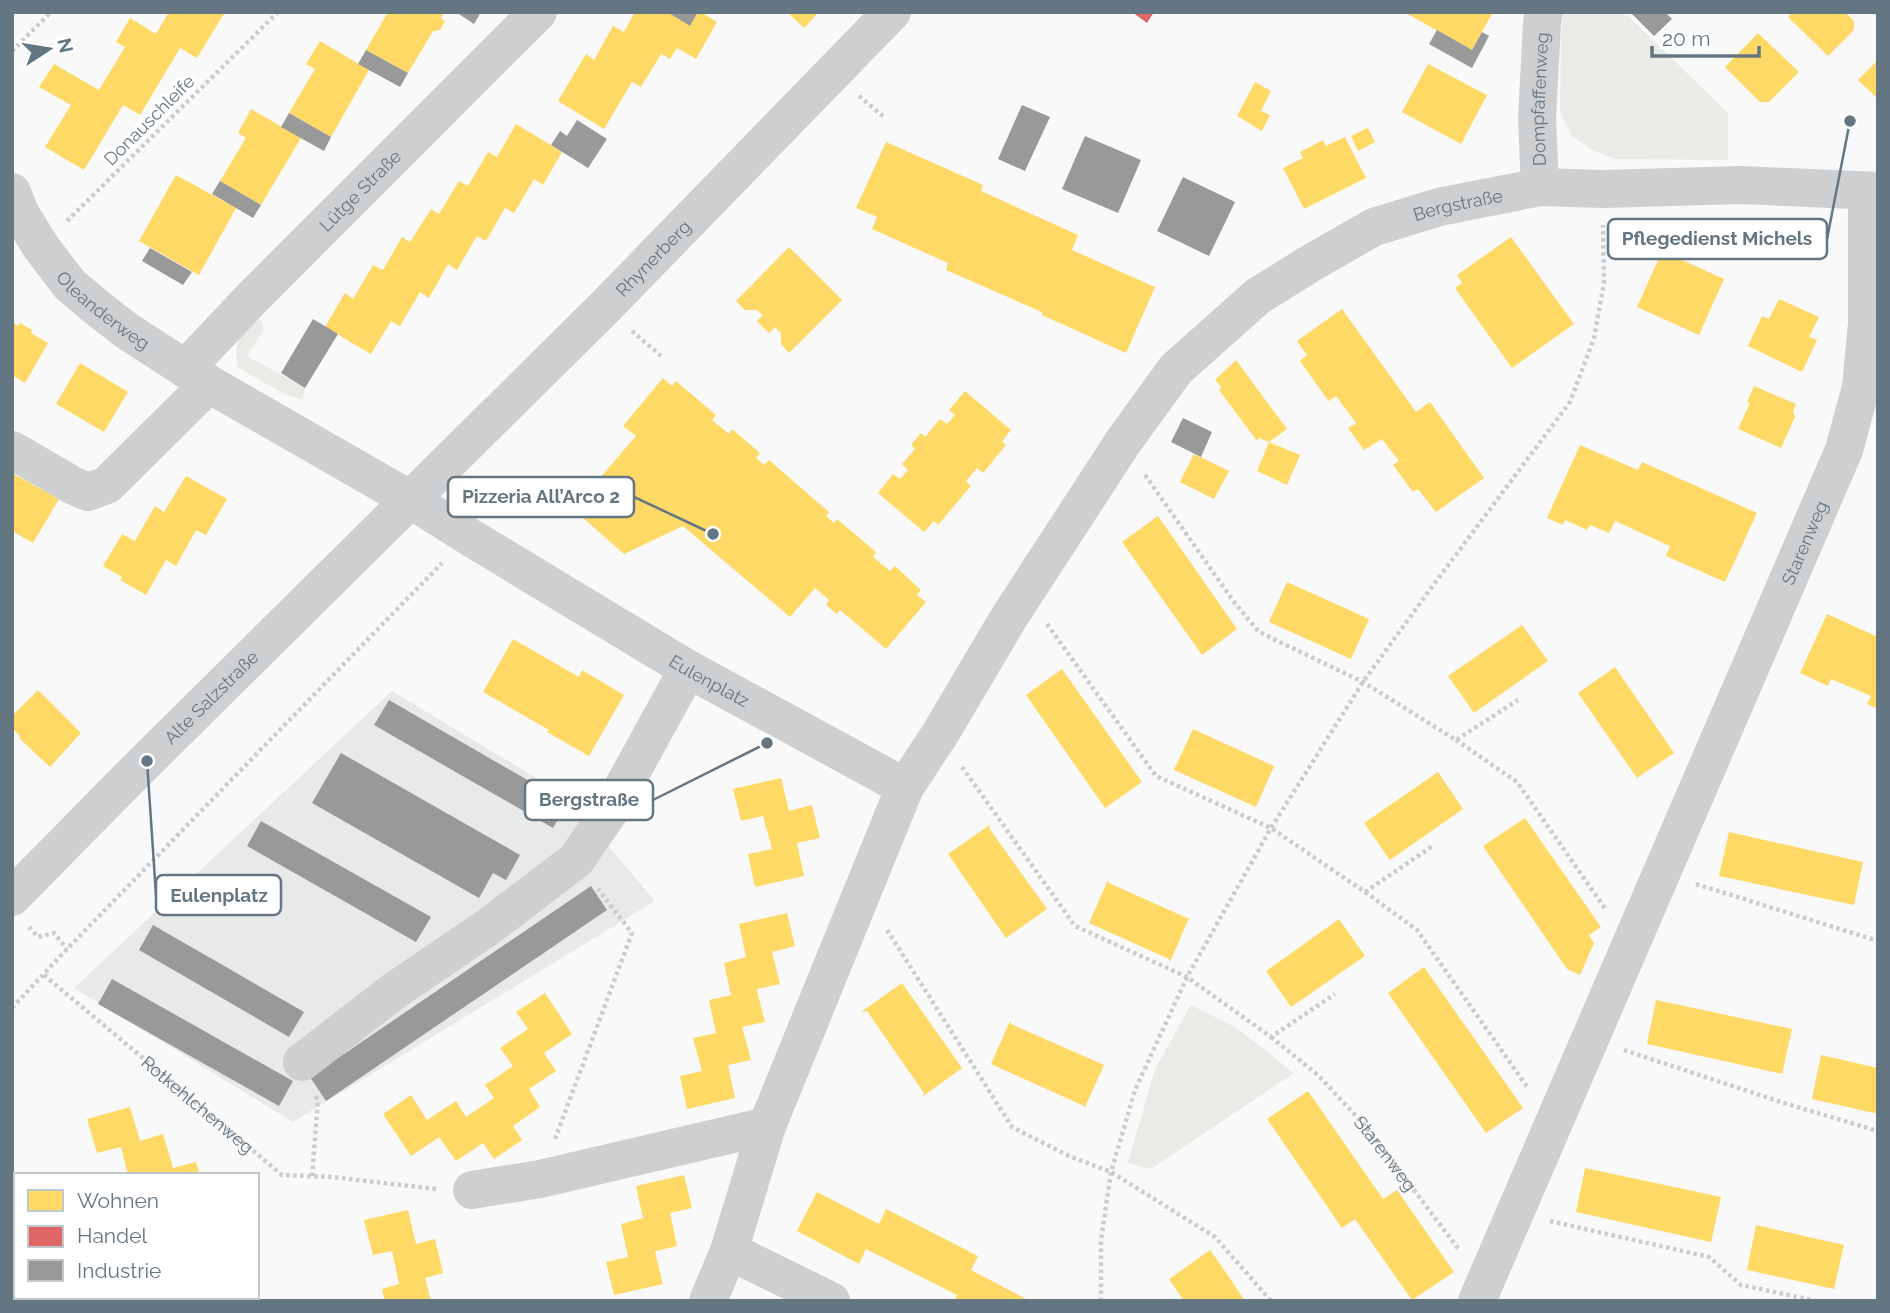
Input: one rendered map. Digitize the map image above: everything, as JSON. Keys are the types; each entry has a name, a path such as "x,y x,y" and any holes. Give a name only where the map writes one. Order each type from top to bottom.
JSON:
{"street":[{"name":"Lütge Straße","path":"197,376 252,298 538,12"},
{"name":"Rhynerberg","path":"411,499 642,270 891,12"},
{"name":"Dompfaffenweg","path":"1540,187 1537,118 1544,12"},
{"name":"Bergstraße","path":"708,1301 729,1251 767,1126 905,787 1122,442 1176,369 1258,296 1311,263 1374,227 1439,207 1540,187 1603,189 1741,185 1872,192"},
{"name":"Starenweg","path":"1481,1292 1844,450 1861,387 1866,336 1872,192"},
{"name":"Oleanderweg","path":"21,219 71,285 127,331 197,376 411,499"},
{"path":"12,450 88,492 107,485 197,376"},
{"name":"Eulenplatz","path":"411,499 688,669 905,787"},
{"name":"Alte Salzstraße","path":"16,907 139,768 411,499"},
{"path":"302,1062 394,991 488,927 576,860 611,809 688,669"},
{"path":"471,1190 540,1179 767,1126"},
{"path":"729,1251 831,1301"}],"path":[{"path":"12,51 51,12"},
{"name":"Donauschleife","path":"21,219 278,12"},
{"path":"867,103 884,117"},
{"path":"1101,1301 1101,1240 1111,1172 1135,1090 1187,977 1271,828 1363,682 1570,402 1594,338 1604,283 1603,189"},
{"path":"642,340 661,356"},
{"path":"1122,442 1234,602 1259,632 1363,682 1517,782 1631,945"},
{"path":"12,1008 468,536"},
{"path":"1027,590 1051,630 1156,776 1271,828 1365,891 1417,930 1553,1124"},
{"path":"1456,740 1518,700"},
{"path":"940,734 1075,926 1187,977"},
{"path":"1365,891 1434,845"},
{"path":"540,1179 632,933 576,860"},
{"path":"1661,873 1878,940"},
{"path":"862,891 1012,1127 1069,1156 1111,1172 1214,1237 1271,1301"},
{"path":"16,907 38,937 54,933 67,949"},
{"name":"Rotkehlchenweg","path":"44,975 282,1175 460,1192 471,1190"},
{"name":"Starenweg","path":"1187,977 1320,1076 1367,1128 1481,1292"},
{"path":"1271,1037 1335,994"},
{"path":"1590,1039 1878,1131"},
{"path":"302,1062 304,1076 318,1101 312,1176"},
{"path":"1515,1213 1709,1257 1741,1285 1817,1301"}],"shaded area":[{"path":"1564,12 1619,12 1629,17 1728,113 1728,160 1615,159 1592,150 1572,136 1560,112 1561,33"},
{"path":"254,318 261,320 264,329 247,356 305,388 303,400 284,394 237,367 238,340"},
{"path":"392,691 566,796 655,901 293,1122 74,988"},
{"path":"1191,1005 1237,1028 1294,1073 1151,1169 1128,1163 1155,1069"}],"building: Wohnen":[{"path":"169,12 225,12 197,58 180,48 140,115 123,105 84,170 45,147 71,105 39,87 54,64 99,90 125,47 116,42 130,18 156,34"},
{"path":"388,12 444,12 441,18 445,21 440,30 433,31 408,73 366,50"},
{"path":"635,12 667,12 690,26 698,12 701,12 717,22 696,59 677,48 670,59 661,54 641,87 632,82 604,129 558,101 586,54 594,60 613,26 624,32"},
{"path":"787,12 819,12 804,28"},
{"path":"1404,12 1493,12 1472,50"},
{"path":"1793,12 1845,12 1854,21 1854,30 1828,56 1788,17"},
{"path":"1758,33 1799,72 1769,102 1760,102 1725,67"},
{"path":"320,41 369,70 331,137 289,113 315,69 306,64"},
{"path":"1878,60 1878,99 1858,80"},
{"path":"1428,64 1487,95 1461,144 1402,112"},
{"path":"1255,82 1271,91 1261,111 1270,115 1262,131 1237,116"},
{"path":"251,109 301,138 261,205 220,181 246,138 238,133"},
{"path":"516,124 562,152 543,185 534,179 514,213 505,208 486,241 477,236 457,270 448,264 429,298 420,292 400,326 391,321 371,354 325,327 345,293 353,299 373,265 383,270 402,237 410,242 431,209 439,214 459,181 468,186 488,152 497,157"},
{"path":"1368,128 1375,142 1358,151 1351,136"},
{"path":"1345,137 1366,178 1304,209 1283,168 1303,158 1300,152 1323,140 1326,146"},
{"path":"886,142 983,185 981,191 1078,235 1072,250 1155,287 1126,353 946,270 948,263 872,229 877,217 856,208"},
{"path":"176,175 236,208 199,275 139,241"},
{"path":"1511,237 1574,324 1512,368 1455,288 1462,283 1457,275"},
{"path":"789,247 842,300 789,353 781,344 781,333 775,327 769,333 757,321 763,315 757,310 745,310 736,301"},
{"path":"1662,251 1724,279 1699,335 1637,307"},
{"path":"1779,299 1819,317 1809,337 1817,340 1802,372 1748,346 1762,316 1769,319"},
{"path":"1342,309 1416,412 1430,402 1484,478 1436,512 1418,489 1413,492 1393,465 1399,461 1382,439 1364,450 1348,428 1356,423 1336,396 1329,401 1327,399 1300,361 1307,355 1297,341"},
{"path":"12,322 32,330 31,333 48,343 25,383 12,375"},
{"path":"1236,360 1287,429 1269,442 1259,438 1257,441 1219,390 1222,388 1215,380"},
{"path":"80,363 128,392 104,432 56,404"},
{"path":"663,378 672,386 676,381 716,415 712,420 729,434 732,429 760,453 756,458 764,465 769,460 829,512 826,516 834,523 837,519 876,552 873,557 890,571 895,566 921,590 917,595 926,602 886,649 840,610 837,614 826,605 829,600 815,588 790,617 683,526 624,554 573,509 636,436 623,426"},
{"path":"1754,386 1796,404 1793,411 1795,417 1781,448 1738,429 1750,403 1747,402"},
{"path":"965,391 1011,430 1002,441 1006,445 983,473 977,468 966,481 971,486 938,525 934,521 924,532 878,493 893,474 900,479 908,470 902,464 915,449 911,445 921,433 925,437 940,419 947,424 955,415 949,410"},
{"path":"1269,442 1300,455 1287,485 1257,471"},
{"path":"1580,445 1638,470 1642,462 1757,513 1725,582 1666,556 1670,546 1615,521 1609,533 1590,525 1587,530 1565,520 1563,525 1547,518"},
{"path":"1194,454 1229,471 1214,499 1180,482"},
{"path":"12,473 59,499 33,543 12,531"},
{"path":"186,476 227,499 206,535 196,530 176,566 166,560 146,595 120,580 122,577 103,566 122,534 135,541 155,506 164,512"},
{"path":"1158,516 1237,629 1202,655 1122,542"},
{"path":"1287,582 1369,619 1351,659 1269,622"},
{"path":"1827,614 1878,637 1878,709 1867,704 1871,696 1831,679 1828,686 1800,673"},
{"path":"1522,625 1548,661 1474,713 1448,676"},
{"path":"513,639 579,677 582,670 624,695 589,756 483,692"},
{"path":"1615,667 1674,753 1637,778 1578,693"},
{"path":"1062,669 1142,782 1105,808 1026,695"},
{"path":"38,690 81,733 50,767 12,728 12,716"},
{"path":"1193,729 1274,766 1256,807 1174,770"},
{"path":"1438,772 1463,809 1390,860 1364,823"},
{"path":"781,778 789,811 812,805 820,838 797,843 804,876 755,887 748,854 772,849 763,816 741,821 733,789"},
{"path":"1525,818 1601,927 1589,935 1594,943 1580,975 1567,969 1483,846"},
{"path":"991,824 989,828 1047,909 1006,938 948,854"},
{"path":"1729,832 1863,862 1854,905 1719,876"},
{"path":"1108,880 1109,883 1189,918 1170,962 1169,959 1089,923"},
{"path":"787,913 795,946 772,952 780,984 757,989 765,1022 742,1027 751,1060 728,1065 735,1098 687,1109 680,1076 702,1071 693,1038 716,1033 709,1000 731,995 724,963 746,957 739,924"},
{"path":"1339,919 1365,956 1291,1007 1266,971"},
{"path":"1424,967 1523,1108 1486,1133 1388,993"},
{"path":"902,983 962,1068 922,1097 924,1093 867,1011 861,1012"},
{"path":"545,993 572,1034 544,1053 556,1071 529,1089 540,1107 513,1126 522,1140 494,1159 483,1143 456,1161 439,1137 411,1156 383,1114 411,1095 427,1120 456,1101 466,1117 494,1098 485,1085 513,1066 500,1048 528,1029 516,1012"},
{"path":"1656,1000 1792,1029 1782,1074 1647,1044"},
{"path":"1010,1021 1011,1024 1104,1065 1084,1109 1084,1106 991,1064"},
{"path":"1821,1055 1878,1068 1878,1114 1812,1099"},
{"path":"1308,1091 1383,1199 1397,1190 1454,1272 1412,1300 1355,1219 1342,1228 1267,1119"},
{"path":"130,1107 140,1141 163,1134 173,1168 196,1162 199,1173 128,1173 121,1147 97,1153 87,1119"},
{"path":"1585,1168 1721,1197 1711,1242 1576,1212"},
{"path":"684,1175 692,1208 670,1213 677,1246 655,1252 663,1284 614,1295 606,1262 628,1257 621,1224 643,1218 636,1186"},
{"path":"817,1192 879,1224 886,1209 947,1240 978,1256 971,1270 1030,1301 954,1301 957,1295 866,1249 859,1264 797,1231"},
{"path":"408,1210 416,1244 435,1239 443,1273 425,1278 431,1301 385,1301 382,1289 399,1284 392,1251 373,1255 364,1220"},
{"path":"1756,1225 1844,1245 1834,1289 1747,1270"},
{"path":"1210,1250 1245,1301 1184,1301 1169,1279"}],"building: Handel":[{"path":"1132,12 1154,12 1147,23"}],"building: Industrie":[{"path":"456,12 481,12 474,24"},
{"path":"667,12 698,12 690,26"},
{"path":"1633,12 1665,12 1672,19 1654,36"},
{"path":"1437,30 1472,50 1482,32 1489,36 1472,68 1429,44"},
{"path":"366,50 408,73 400,87 358,64"},
{"path":"1022,105 1050,117 1025,171 998,159"},
{"path":"289,113 331,137 324,151 281,127"},
{"path":"577,120 607,139 588,168 551,145 560,131 567,136"},
{"path":"1085,136 1141,160 1118,213 1062,189"},
{"path":"1183,177 1235,202 1209,256 1157,231"},
{"path":"220,181 261,205 253,218 212,194"},
{"path":"150,248 192,272 183,285 142,261"},
{"path":"313,319 338,334 305,388 281,373"},
{"path":"1183,418 1212,432 1201,457 1171,442"},
{"path":"389,700 567,803 553,828 374,725"},
{"path":"341,753 520,855 506,880 493,873 479,898 312,803"},
{"path":"261,821 431,917 416,942 247,846"},
{"path":"591,886 607,910 326,1101 310,1077"},
{"path":"153,925 304,1012 289,1037 139,950"},
{"path":"112,979 293,1081 279,1106 98,1004"},
{"path":"30,1299 72,1299 70,1301 28,1301"}],"place":[{"name":"Pflegedienst Michels","path":"1850,121"},
{"name":"Pizzeria All’Arco 2","path":"713,534"},
{"name":"Bergstraße","path":"767,743"},
{"name":"Eulenplatz","path":"147,761"}]}
